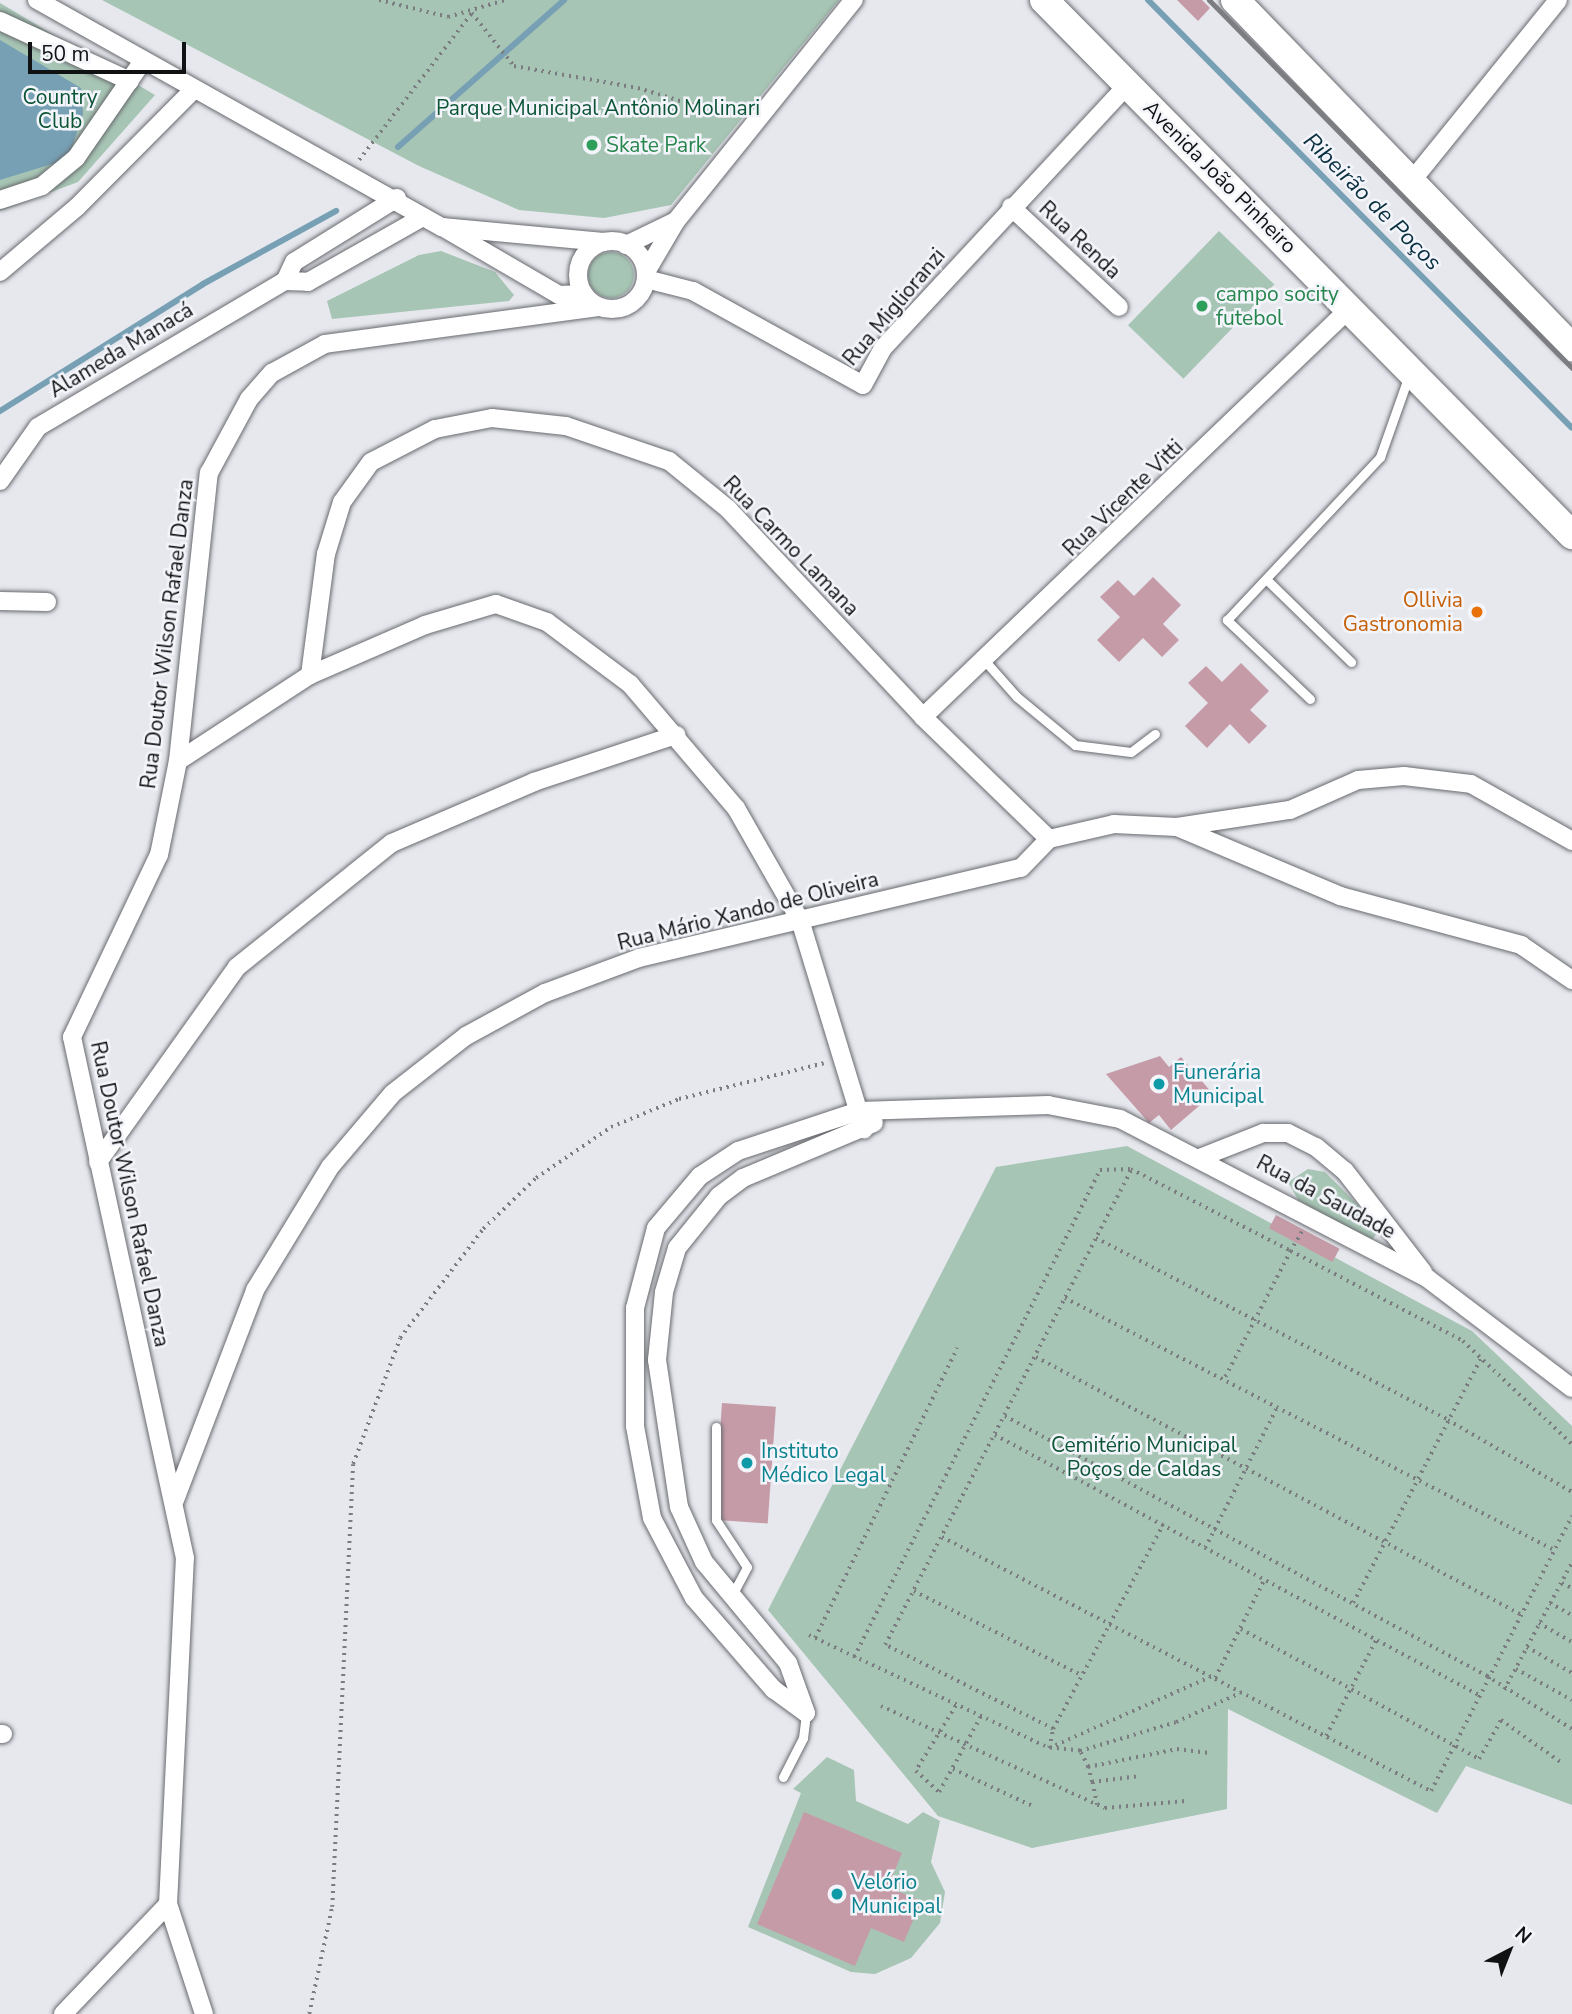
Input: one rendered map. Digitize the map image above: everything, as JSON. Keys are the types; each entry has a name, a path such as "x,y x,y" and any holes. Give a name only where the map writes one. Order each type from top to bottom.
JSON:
{"main road":[{"name":"Avenida João Pinheiro","path":"1044,0 1572,535"},
{"path":"1235,0 1572,348"}],"street":[{"path":"37,0 192,91 397,198 423,217 559,295 583,294 599,307 629,304 676,221 854,0"},
{"path":"1410,183 1558,0"},
{"path":"0,21 130,81"},
{"path":"0,200 42,186 76,158 143,61"},
{"name":"Rua Miglioranzi","path":"646,276 694,291 863,385 883,348 1011,207 1128,85"},
{"path":"0,272 77,207 192,91"},
{"name":"Alameda Manacá","path":"285,281 294,262 397,198"},
{"name":"Rua Renda","path":"1011,207 1119,307"},
{"name":"Alameda Manacá","path":"0,481 38,427 285,281 307,282 423,217"},
{"path":"442,226 626,244 676,221"},
{"path":"583,294 580,263 603,242"},
{"path":"626,244 646,276"},
{"name":"Rua Doutor Wilson Rafael Danza","path":"204,2014 168,1904 185,1558 175,1500 72,1037 159,855 178,761 209,473 249,399 272,373 325,344 599,307"},
{"name":"Rua Vicente Vitti","path":"923,717 985,661 1350,308"},
{"name":"Rua Carmo Lamana","path":"310,675 326,554 342,502 371,462 435,429 492,418 566,426 669,461 728,509 923,717 1049,839"},
{"path":"0,601 47,602"},
{"path":"178,761 310,675 425,625 496,604 547,622 630,684 736,808 800,920 864,1129"},
{"path":"98,1162 237,967 392,843 534,782 676,735"},
{"path":"1049,839 1114,824 1177,827 1290,810 1357,780 1404,776 1471,784 1572,841"},
{"path":"1177,827 1340,896 1521,945 1572,980"},
{"name":"Rua Mário Xando de Oliveira","path":"175,1500 255,1290 330,1167 393,1093 466,1036 545,993 639,958 1021,868 1049,839"},
{"name":"Rua da Saudade","path":"806,1713 774,1690 694,1598 652,1518 635,1426 635,1308 656,1228 700,1177 738,1151 859,1111 888,1113 973,1104 1048,1105 1120,1119 1202,1157 1427,1278 1572,1388"},
{"name":"Rua da Saudade","path":"806,1713 792,1670 731,1597 694,1540 669,1464 657,1360 667,1281 677,1248 719,1196 768,1166 864,1129 888,1113"},
{"name":"Rua da Saudade","path":"1202,1157 1263,1133 1288,1133 1316,1147 1345,1171 1427,1278"},
{"path":"62,2014 168,1904"}],"lane":[{"path":"1310,699 1227,620 1380,457 1410,370"},
{"path":"1266,579 1351,662"},
{"path":"985,661 1017,697 1075,744 1131,752 1155,734"},
{"path":"716,1427 716,1520 747,1567 731,1597"},
{"path":"774,1690 792,1670"},
{"path":"783,1777 803,1738 806,1713"}],"path":[{"path":"379,0 448,17 472,13 505,0"},
{"path":"472,13 487,40 514,66 638,88 704,108"},
{"path":"349,173 472,13"},
{"path":"309,2014 332,1907 353,1464 400,1338 483,1229 536,1178 611,1127 679,1099 843,1059"},
{"path":"1053,1729 885,1645 1132,1169"},
{"path":"854,1657 1100,1170 1132,1169 1463,1341 1572,1444"},
{"path":"1224,1380 1311,1215"},
{"path":"1096,1238 1448,1420 1572,1492"},
{"path":"1065,1298 1554,1550"},
{"path":"815,1638 957,1349"},
{"path":"1036,1356 1520,1614"},
{"path":"1353,1603 1481,1358"},
{"path":"1205,1548 1277,1407"},
{"path":"1005,1416 1487,1676 1504,1690 1572,1729"},
{"path":"995,1435 1481,1696"},
{"path":"942,1537 1431,1791 1481,1696 1487,1676 1572,1516"},
{"path":"1049,1748 1053,1729 1163,1525"},
{"path":"1504,1690 1572,1562"},
{"path":"1049,1748 1213,1677 1241,1629 1264,1580"},
{"path":"1561,1582 1572,1588"},
{"path":"914,1591 1081,1675"},
{"path":"1550,1603 1572,1615"},
{"path":"1539,1623 1572,1642"},
{"path":"1241,1629 1456,1744 1479,1759 1501,1720 1562,1763"},
{"path":"809,1634 1049,1748 1080,1751 1176,1722 1242,1692"},
{"path":"1326,1737 1376,1640"},
{"path":"1527,1647 1572,1673"},
{"path":"1516,1669 1572,1700"},
{"path":"956,1705 916,1771 939,1791 968,1745 981,1716"},
{"path":"881,1706 1097,1805 1186,1801"},
{"path":"1088,1767 1177,1749 1209,1753"},
{"path":"1080,1751 1088,1767 1097,1805"},
{"path":"953,1769 1035,1807"},
{"path":"1092,1782 1140,1776"}],"green space":[{"name":"Parque Municipal Antônio Molinari","path":"102,0 839,0 671,205 604,218 519,210 419,166"},
{"name":"Country Club","path":"0,3 155,95 78,182 0,211"},
{"name":"campo socity futebol","path":"1219,231 1274,284 1183,379 1128,325"},
{"path":"441,251 495,272 514,295 509,301 332,319 327,301 419,255"},
{"path":"611,252 627,259 634,275 627,291 611,298 595,291 588,275 595,259"},
{"name":"Cemitério Municipal Poços de Caldas","path":"1127,1146 1472,1331 1572,1426 1572,1805 1466,1766 1437,1813 1228,1709 1227,1809 1032,1848 938,1816 768,1610 996,1167"},
{"path":"1308,1169 1325,1172 1367,1214 1379,1231 1371,1241 1298,1200 1288,1182"},
{"path":"827,1757 854,1770 856,1801 908,1824 923,1812 940,1821 931,1862 945,1892 940,1923 911,1958 875,1974 851,1972 748,1927 801,1793 793,1789"}],"water":[{"path":"0,40 81,88 83,114 68,159 0,180"}],"building":[{"path":"1177,0 1202,0 1210,8 1198,21"},
{"path":"1153,577 1181,605 1163,624 1179,640 1162,657 1143,638 1119,662 1097,640 1120,617 1100,597 1118,580 1134,596"},
{"path":"1241,663 1269,691 1250,710 1267,726 1249,744 1230,724 1207,748 1185,726 1208,703 1188,683 1206,666 1222,682"},
{"name":"Funerária Municipal","path":"1160,1056 1169,1067 1181,1057 1213,1094 1171,1130 1159,1115 1149,1123 1106,1074"},
{"path":"1276,1215 1340,1249 1333,1262 1269,1228"},
{"name":"Instituto Médico Legal","path":"722,1403 776,1407 768,1523 714,1520"},
{"name":"Velório Municipal","path":"804,1812 902,1853 888,1887 921,1901 904,1942 871,1928 855,1966 757,1924"}],"waterway":[{"path":"398,147 564,0"},
{"name":"Ribeirão de Poços","path":"1148,0 1572,428"},
{"path":"0,411 203,284 336,211"}],"railway":[{"path":"1209,0 1572,368"}],"place":[{"name":"Skate Park","path":"592,145"},
{"name":"campo socity futebol","path":"1202,306"},
{"name":"Ollivia Gastronomia","path":"1477,612"},
{"name":"Funerária Municipal","path":"1159,1084"},
{"name":"Instituto Médico Legal","path":"747,1463"},
{"name":"Velório Municipal","path":"837,1894"}]}
